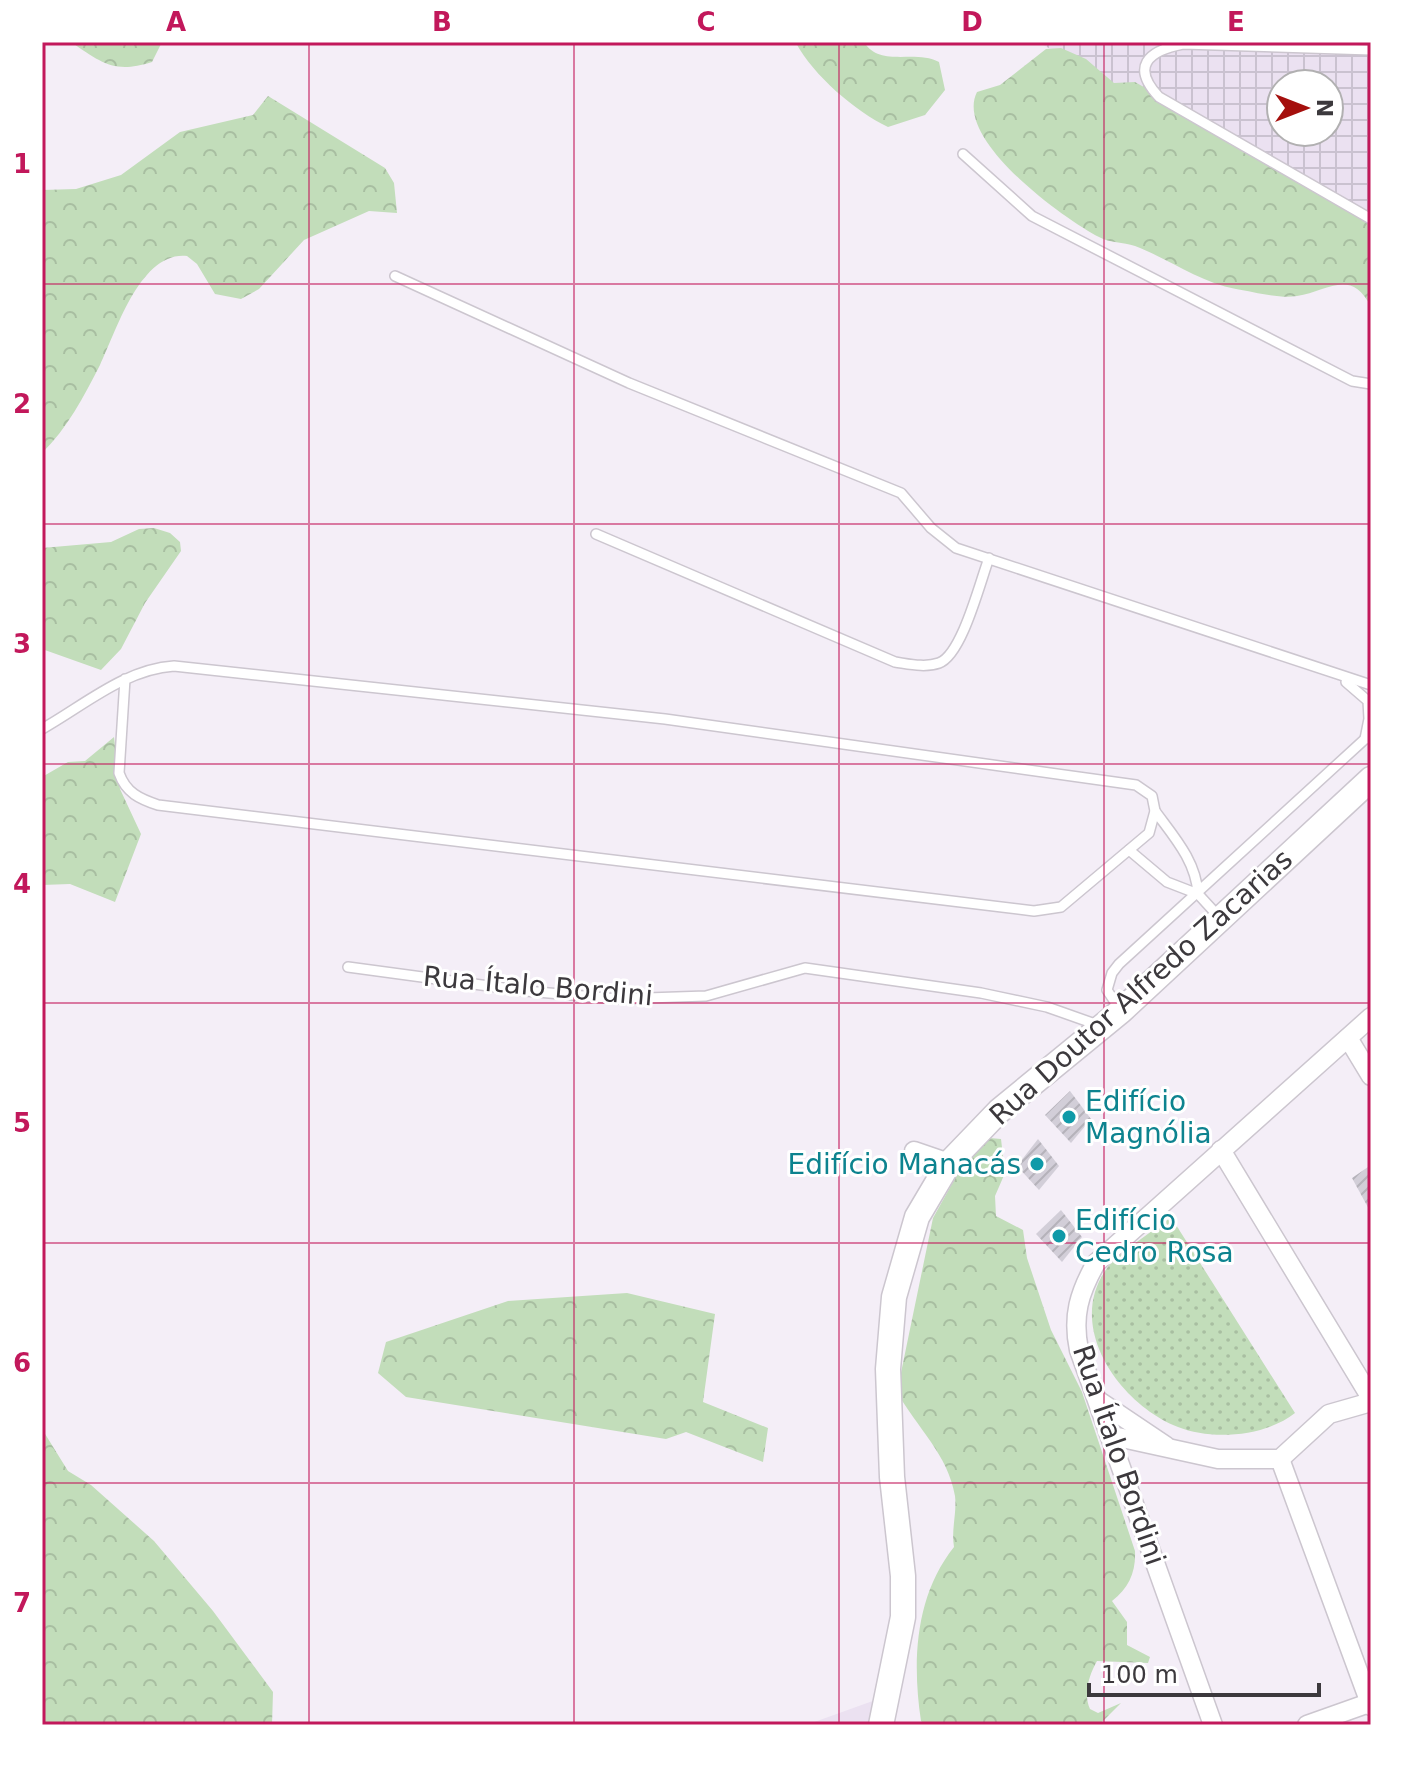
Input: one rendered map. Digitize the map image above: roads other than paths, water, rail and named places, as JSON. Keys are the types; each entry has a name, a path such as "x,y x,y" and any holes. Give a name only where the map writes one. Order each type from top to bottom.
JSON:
{"street":[{"name":"Rua Doutor Alfredo Zacarias","path":"881,1725 903,1617 903,1576 892,1477 888,1369 894,1297 917,1217 949,1163 999,1111 1121,1011 1371,779"},
{"name":"Rua Ítalo Bordini","path":"1213,1725 1076,1334 1075,1316 1080,1290 1096,1263 1371,1017"},
{"path":"1348,1038 1371,1076"},
{"path":"1113,1436 1218,1459 1280,1459 1329,1414 1371,1400 1221,1150"},
{"path":"914,1151 949,1163"},
{"path":"1099,1401 1168,1448"},
{"path":"1129,1482 1147,1445"},
{"path":"1280,1459 1370,1705 1307,1725"}],"lane":[{"path":"1371,50 1183,44 1165,48 1146,62 1143,71 1145,81 1159,97 1371,219"},
{"path":"963,154 1032,216 1352,381 1371,384"},
{"path":"395,276 629,383 901,493 931,528 956,548 1343,679 1371,685"},
{"path":"596,534 895,662 919,666 940,663 954,653 989,558"},
{"path":"42,729 125,679 157,667 174,666 665,719 1136,785 1152,796 1155,811 1188,858 1197,876 1198,894"},
{"path":"125,679 119,773 135,797 158,805 1034,911 1061,907 1149,833 1155,811"},
{"path":"1121,1011 1107,990 1112,973 1368,739 1368,701 1343,679"},
{"path":"1129,850 1167,882 1198,894 1220,918"},
{"name":"Rua Ítalo Bordini","path":"348,967 526,991 618,999 706,996 789,969 805,968 994,996 1078,1016 1101,1027"}],"place":[{"name":"Edifício Magnólia","path":"1069,1117"},
{"name":"Edifício Manacás","path":"1037,1164"},
{"name":"Edifício Cedro Rosa","path":"1059,1236"}]}
